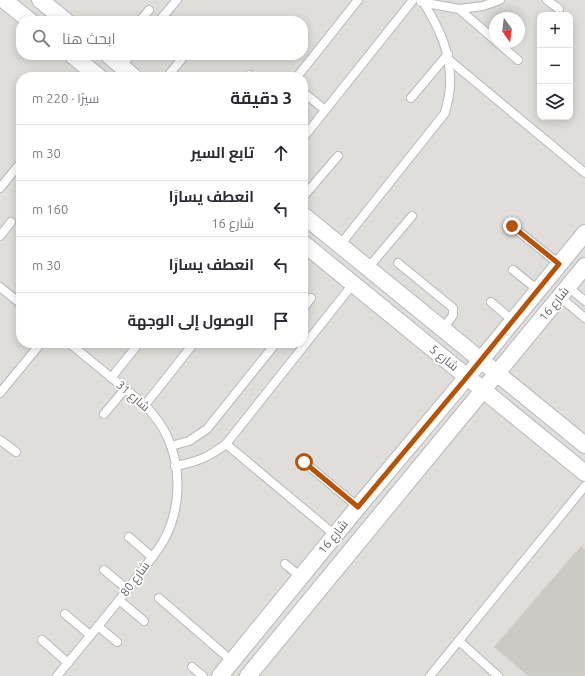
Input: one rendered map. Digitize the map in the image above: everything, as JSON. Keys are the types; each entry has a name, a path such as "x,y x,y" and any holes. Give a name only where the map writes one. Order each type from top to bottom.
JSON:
{"street":[{"path":"4,0 24,16"},
{"path":"40,0 60,16"},
{"path":"78,60 93,72"},
{"path":"118,60 129,72"},
{"name":"شارع 5","path":"308,218 585,445"},
{"name":"شارع 16","path":"220,676 585,233"},
{"name":"شارع 5","path":"308,247 585,474"},
{"name":"شارع 16","path":"248,676 585,266"}],"lane":[{"path":"163,16 177,0"},
{"path":"301,72 358,0"},
{"path":"308,132 413,0"},
{"path":"421,1 459,9 484,6 500,0"},
{"path":"547,0 559,9"},
{"path":"340,245 446,113 450,86 448,57 438,28 421,1"},
{"path":"459,9 489,35"},
{"path":"144,16 149,10"},
{"path":"504,48 518,60"},
{"path":"411,98 448,57"},
{"path":"448,57 585,173"},
{"path":"171,72 181,60"},
{"path":"308,96 325,110"},
{"path":"308,192 338,156"},
{"path":"0,188 16,168"},
{"path":"368,268 412,216"},
{"path":"0,236 11,222"},
{"path":"512,226 559,264"},
{"path":"398,262 453,308 454,315 443,329"},
{"path":"513,270 538,290"},
{"path":"308,341 353,284"},
{"path":"0,287 16,300"},
{"path":"564,292 585,300"},
{"path":"564,292 585,318"},
{"path":"308,302 311,298"},
{"path":"491,302 513,321"},
{"path":"0,393 37,348"},
{"name":"شارع 31","path":"77,348 145,405 160,424 171,446 176,466"},
{"path":"111,378 135,348"},
{"path":"145,405 190,348"},
{"path":"171,446 189,441 207,428 272,348"},
{"path":"176,466 203,459 226,444 302,348"},
{"path":"104,414 125,389"},
{"path":"0,440 16,452"},
{"path":"226,444 335,535"},
{"path":"304,462 358,507"},
{"name":"شارع 80","path":"57,676 119,600 164,540 174,514 177,498 178,482 176,466"},
{"path":"430,676 585,486"},
{"path":"129,537 152,557"},
{"path":"285,564 301,577"},
{"path":"104,570 127,589"},
{"path":"158,598 232,661"},
{"path":"119,600 144,621"},
{"path":"65,614 90,635"},
{"path":"98,626 117,642"},
{"path":"42,640 68,663"},
{"path":"459,641 498,676"},
{"path":"192,667 203,676"}],"shaded area":[{"path":"0,0 585,0 585,676 0,676"}],"building":[{"path":"581,546 585,550 585,676 528,676 494,647"}],"route":[{"path":"304,462 358,507 559,264 512,226"}]}
